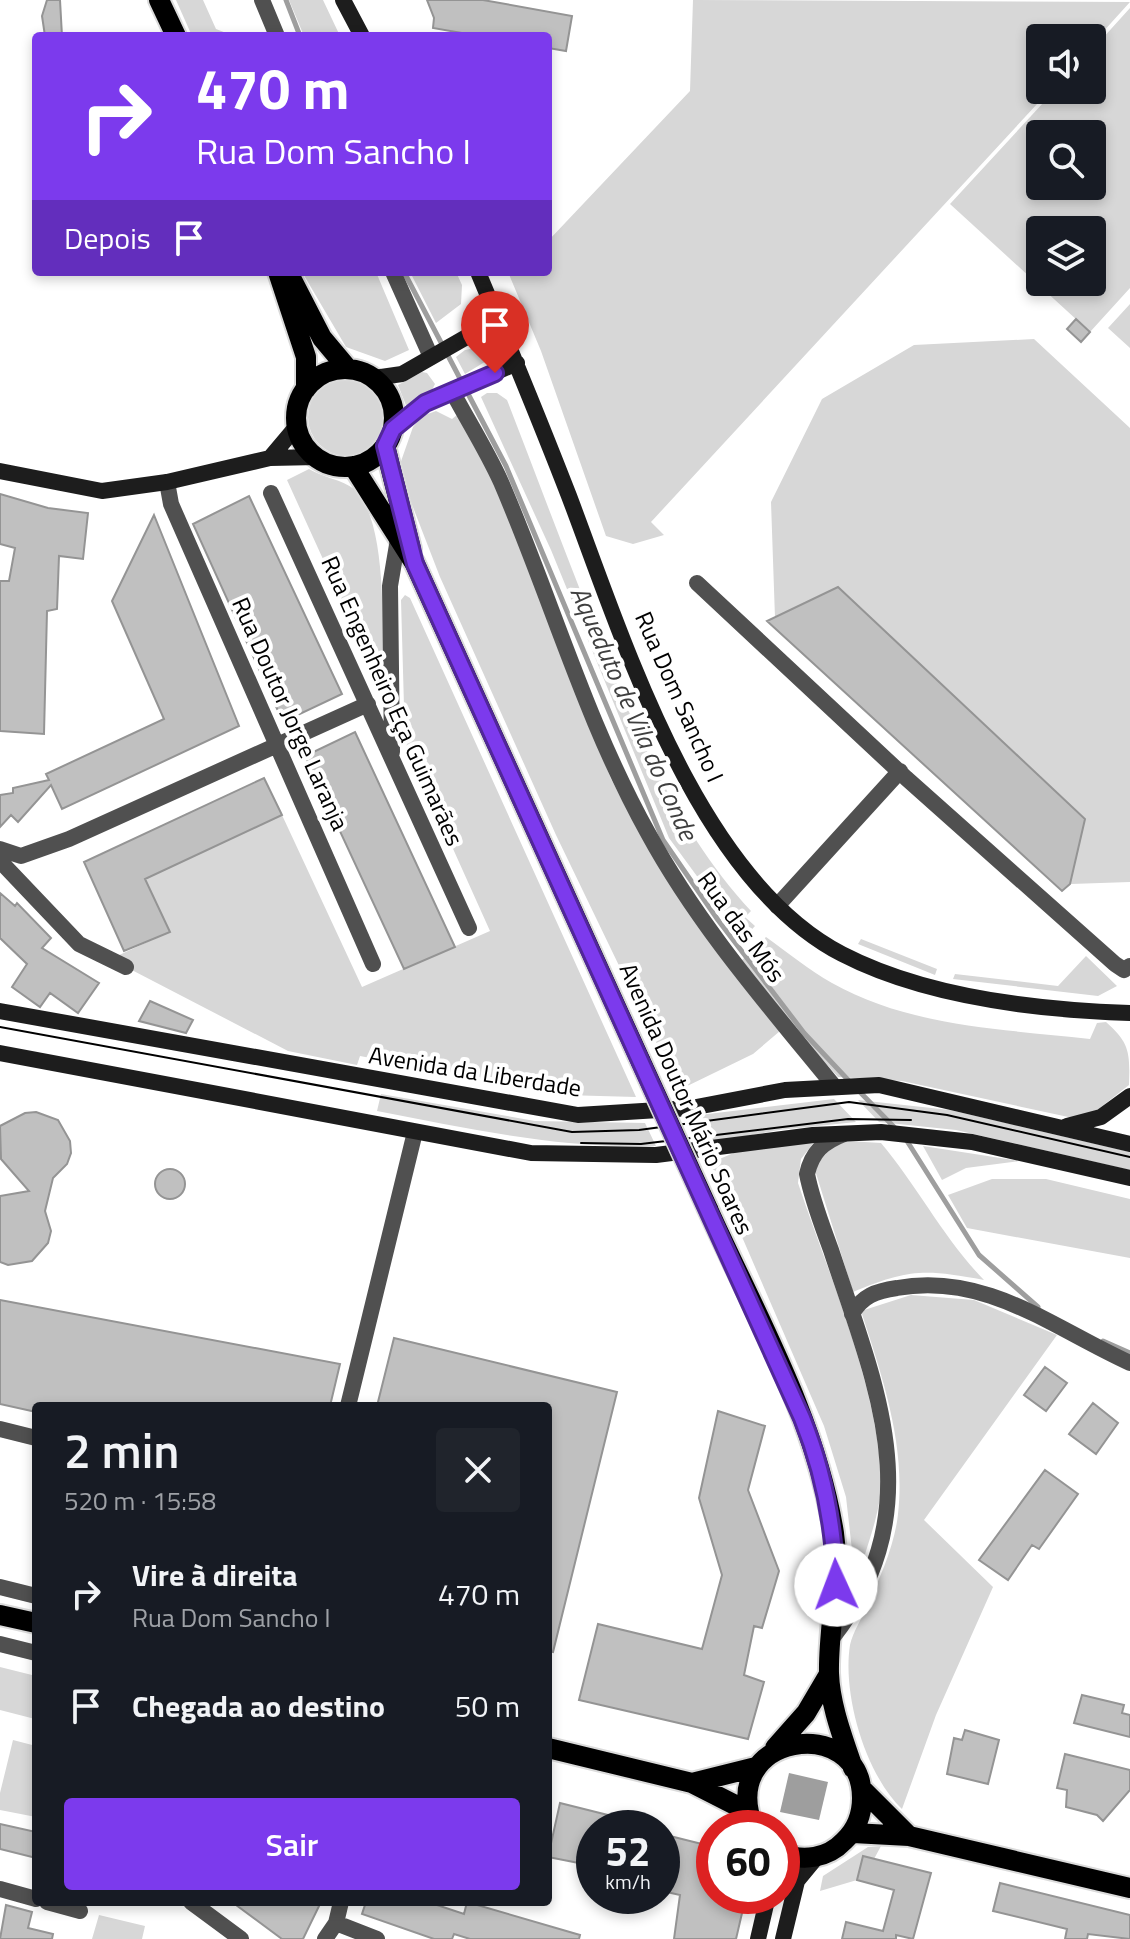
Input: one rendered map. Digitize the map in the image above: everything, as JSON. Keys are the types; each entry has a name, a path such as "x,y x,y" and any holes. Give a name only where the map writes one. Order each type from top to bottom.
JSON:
{"main road":[{"path":"159,0 174,32"},
{"path":"279,276 306,357 306,389 297,413 297,426 307,449 317,457 340,466 353,466 376,455 389,437 391,400 374,378 348,369 324,374 306,389"},
{"path":"290,276 322,338 348,369"},
{"name":"Avenida Doutor Mário Soares","path":"389,437 415,564"},
{"name":"Avenida Doutor Mário Soares","path":"353,466 415,564 813,1445 834,1536 833,1637 829,1674 839,1725 862,1789"},
{"path":"0,1615 32,1622"},
{"name":"Avenida Doutor Mário Soares","path":"756,1767 806,1713 829,1674"},
{"path":"772,1751 793,1743 816,1743 837,1751 853,1768"},
{"path":"552,1749 692,1783 734,1810"},
{"path":"692,1783 756,1767"},
{"path":"749,1810 747,1788 756,1767"},
{"path":"800,1858 816,1858 837,1849 853,1833 862,1812 862,1789"},
{"path":"862,1789 909,1836"},
{"path":"853,1833 909,1836 1130,1888"}],"street":[{"path":"262,0 275,32"},
{"path":"343,0 360,32"},
{"path":"395,276 431,357"},
{"name":"Rua Dom Sancho I","path":"480,276 674,753 749,878 777,906 840,953 886,974 941,991 1130,1013"},
{"path":"374,378 402,374 498,319"},
{"path":"389,437 425,403 517,363"},
{"name":"Rua das Mós","path":"452,391 500,479 616,772 648,835 746,978 834,1086"},
{"path":"270,458 297,426"},
{"path":"0,471 102,491 167,482 270,458 317,457"},
{"name":"Rua Doutor Jorge Laranja","path":"167,482 171,504 373,964"},
{"name":"Rua Engenheiro Eça Guimarães","path":"271,493 469,928"},
{"path":"392,758 390,586 398,539"},
{"path":"697,583 1115,964 1124,970 1130,966"},
{"path":"0,849 21,856 34,852 368,704"},
{"path":"777,906 900,771"},
{"path":"0,861 79,944 126,967"},
{"name":"Avenida da Liberdade","path":"0,1011 578,1115 691,1108 785,1090 879,1085 921,1092 1130,1144"},
{"path":"0,1053 531,1153 617,1157 847,1132 881,1132 972,1142 1130,1178"},
{"path":"1063,1127 1101,1117 1130,1096"},
{"path":"349,1402 415,1132"},
{"path":"833,1637 845,1622 871,1569 884,1524 888,1486 889,1447 881,1402 807,1174 817,1150 826,1141 847,1132"},
{"path":"852,1314 864,1298 877,1291 914,1285 964,1287 1027,1309 1130,1363"},
{"path":"0,1429 32,1437"},
{"path":"0,1587 32,1595"},
{"path":"0,1644 32,1652"},
{"path":"783,1939 797,1881 816,1858"},
{"path":"0,1889 32,1898"},
{"path":"62,1906 80,1911"},
{"path":"196,1906 241,1939"},
{"path":"325,1939 336,1923 340,1906"},
{"path":"758,1939 764,1914"},
{"path":"336,1923 377,1939"}],"shaded area":[{"path":"176,0 203,0 216,29 224,32 190,32"},
{"path":"289,0 323,0 338,32 302,32"},
{"path":"693,0 1130,2 1106,29 1106,24 1026,24 1026,104 1037,104 651,522 664,535 633,544 606,536 541,351 510,276 552,276 552,237 690,91"},
{"path":"1130,8 1130,288 1090,332 1051,296 1106,296 1106,216 1026,216 1026,273 950,204 1026,121 1026,200 1106,200 1106,120 1027,120 1042,104 1106,104 1106,35"},
{"path":"304,276 378,276 409,350 385,361 346,347"},
{"path":"412,276 458,276 462,285 461,304 436,323"},
{"path":"1130,304 1130,348 1108,328"},
{"path":"1034,339 1130,428 1130,882 1071,884 1062,891 832,680 775,618 771,502 822,399 914,345"},
{"path":"479,347 492,350 488,360 465,374 456,357 465,350"},
{"path":"422,372 427,373 435,384 431,392 407,408 398,385"},
{"path":"347,378 362,381 379,395 386,417 383,432 369,449 347,456 332,453 315,439 308,417 311,402 325,385"},
{"path":"487,393 497,393 507,400 574,575 653,764 697,841 751,911 745,917 755,926 743,939 669,838 551,550 481,397"},
{"path":"436,411 452,419 457,415 493,479 611,779 646,844 780,1031 753,1054 679,1090 556,835 440,577 404,484 399,467 413,427 422,416"},
{"path":"309,469 354,489 365,503 372,523 380,572 383,665 373,669 287,480"},
{"path":"405,595 410,598 636,1097 564,1095 360,1056 357,1065 288,1051 126,967 115,957 169,932 145,879 282,815 362,987 490,931 405,742 401,600"},
{"path":"766,937 832,983 862,998 925,1017 958,1024 1090,1039 1097,1023 1106,1022 1120,1036 1127,1049 1129,1085 1096,1111 1073,1118 902,1081 838,1077 794,1028 742,960"},
{"path":"861,939 937,969 935,975 858,944"},
{"path":"1086,956 1117,986 1098,996 953,979 955,974 1058,986"},
{"path":"381,1094 535,1121 645,1123 656,1146 550,1141 377,1111"},
{"path":"834,1099 856,1122 779,1130 705,1144 691,1116"},
{"path":"858,1100 950,1110 1130,1152 1130,1170 956,1130 879,1122"},
{"path":"815,1141 801,1159 798,1183 861,1368 878,1443 880,1499 863,1561 853,1559 846,1497 824,1426 710,1163 736,1152"},
{"path":"848,1141 881,1143 956,1247 984,1280 917,1273 853,1292 814,1167 832,1147"},
{"path":"923,1146 1019,1161 966,1168 942,1180"},
{"path":"992,1179 1046,1179 1130,1199 1130,1258 967,1228 948,1195"},
{"path":"911,1295 974,1300 1057,1335 924,1520 993,1587 936,1715 902,1809 889,1794 868,1755 853,1710 848,1665 851,1640 882,1572 894,1537 900,1488 890,1411 861,1311"},
{"path":"0,1667 32,1675 32,1718 0,1710"},
{"path":"13,1740 32,1745 32,1816 0,1810 0,1793"},
{"path":"789,1773 828,1782 819,1820 800,1816 800,1810 780,1810"},
{"path":"881,1846 874,1859 863,1856 857,1880 820,1891 823,1876 868,1847"},
{"path":"99,1915 145,1926 142,1939 92,1939"}],"building":[{"path":"47,0 60,0 62,32 44,32 42,16"},
{"path":"427,0 483,0 572,16 566,51 552,49 552,32 456,32 433,28 434,18"},
{"path":"1076,319 1090,332 1081,342 1067,329"},
{"path":"0,494 48,508 88,513 83,559 59,556 57,609 47,611 44,734 0,731 0,581 9,581 15,548 0,544"},
{"path":"249,496 342,694 283,722 193,524"},
{"path":"154,515 239,726 62,809 51,785 18,822 11,815 0,827 0,795 13,793 13,788 49,780 46,774 164,719 112,601"},
{"path":"838,587 1085,819 1070,884 1062,891 767,621"},
{"path":"355,732 455,947 404,969 305,756"},
{"path":"264,778 282,815 145,879 170,932 124,951 84,862"},
{"path":"0,893 15,906 17,903 51,938 42,948 99,983 78,1013 50,993 40,1007 12,987 27,964 0,938"},
{"path":"150,1001 193,1020 186,1033 139,1021"},
{"path":"36,1112 58,1120 70,1141 71,1153 67,1164 53,1178 45,1211 51,1231 48,1243 32,1261 8,1265 0,1262 0,1196 29,1191 1,1159 0,1126 25,1113"},
{"path":"170,1169 181,1173 185,1184 181,1195 170,1199 159,1195 155,1184 159,1173"},
{"path":"0,1300 340,1364 331,1402 32,1402 32,1411 0,1404"},
{"path":"394,1338 617,1392 553,1652 552,1402 378,1402"},
{"path":"1045,1367 1067,1383 1046,1411 1024,1395"},
{"path":"1093,1403 1118,1423 1096,1454 1069,1434"},
{"path":"718,1411 765,1426 748,1490 779,1571 762,1628 754,1626 744,1675 764,1682 748,1739 579,1700 598,1624 702,1649 722,1575 699,1498"},
{"path":"1045,1470 1078,1494 1039,1549 1032,1545 1008,1580 979,1560"},
{"path":"1082,1695 1124,1705 1122,1713 1130,1715 1130,1737 1074,1723"},
{"path":"965,1730 999,1740 988,1784 947,1774 954,1738 962,1740"},
{"path":"1065,1754 1130,1770 1130,1790 1103,1821 1097,1815 1066,1807 1067,1790 1057,1788"},
{"path":"560,1803 588,1810 576,1810 576,1862 552,1858 552,1839"},
{"path":"0,1824 32,1831 32,1857 0,1849"},
{"path":"680,1838 696,1842 696,1914 742,1914 736,1939 674,1939 677,1914 680,1914"},
{"path":"863,1856 931,1873 913,1939 896,1935 896,1939 842,1939 846,1922 883,1931 894,1890 857,1880"},
{"path":"1000,1883 1130,1915 1130,1939 1088,1934 1087,1939 1065,1939 1067,1929 993,1911"},
{"path":"6,1905 32,1912 28,1928 53,1934 52,1939 0,1939"},
{"path":"237,1906 319,1906 303,1939 282,1939"},
{"path":"365,1906 440,1906 464,1914 466,1906 481,1906 580,1935 579,1939 470,1939 454,1934 452,1939 434,1939 362,1914"}],"waterway":[{"name":"Aqueduto de Vila do Conde","path":"286,0 298,32"},
{"name":"Aqueduto de Vila do Conde","path":"406,276 506,466 663,840 718,920 804,1033 850,1082"},
{"name":"Aqueduto de Vila do Conde","path":"857,1089 895,1128"},
{"name":"Aqueduto de Vila do Conde","path":"907,1141 979,1255 1038,1307"},
{"name":"Aqueduto de Vila do Conde","path":"1103,1341 1130,1353"}],"tram line":[{"path":"0,1027 572,1132 639,1130 849,1102 947,1115 1130,1157"},
{"path":"581,1143 641,1144 848,1119 911,1120"}],"route":[{"path":"495,373 425,403 393,429 385,446 415,564 802,1418 825,1487 834,1536 836,1585"}]}
